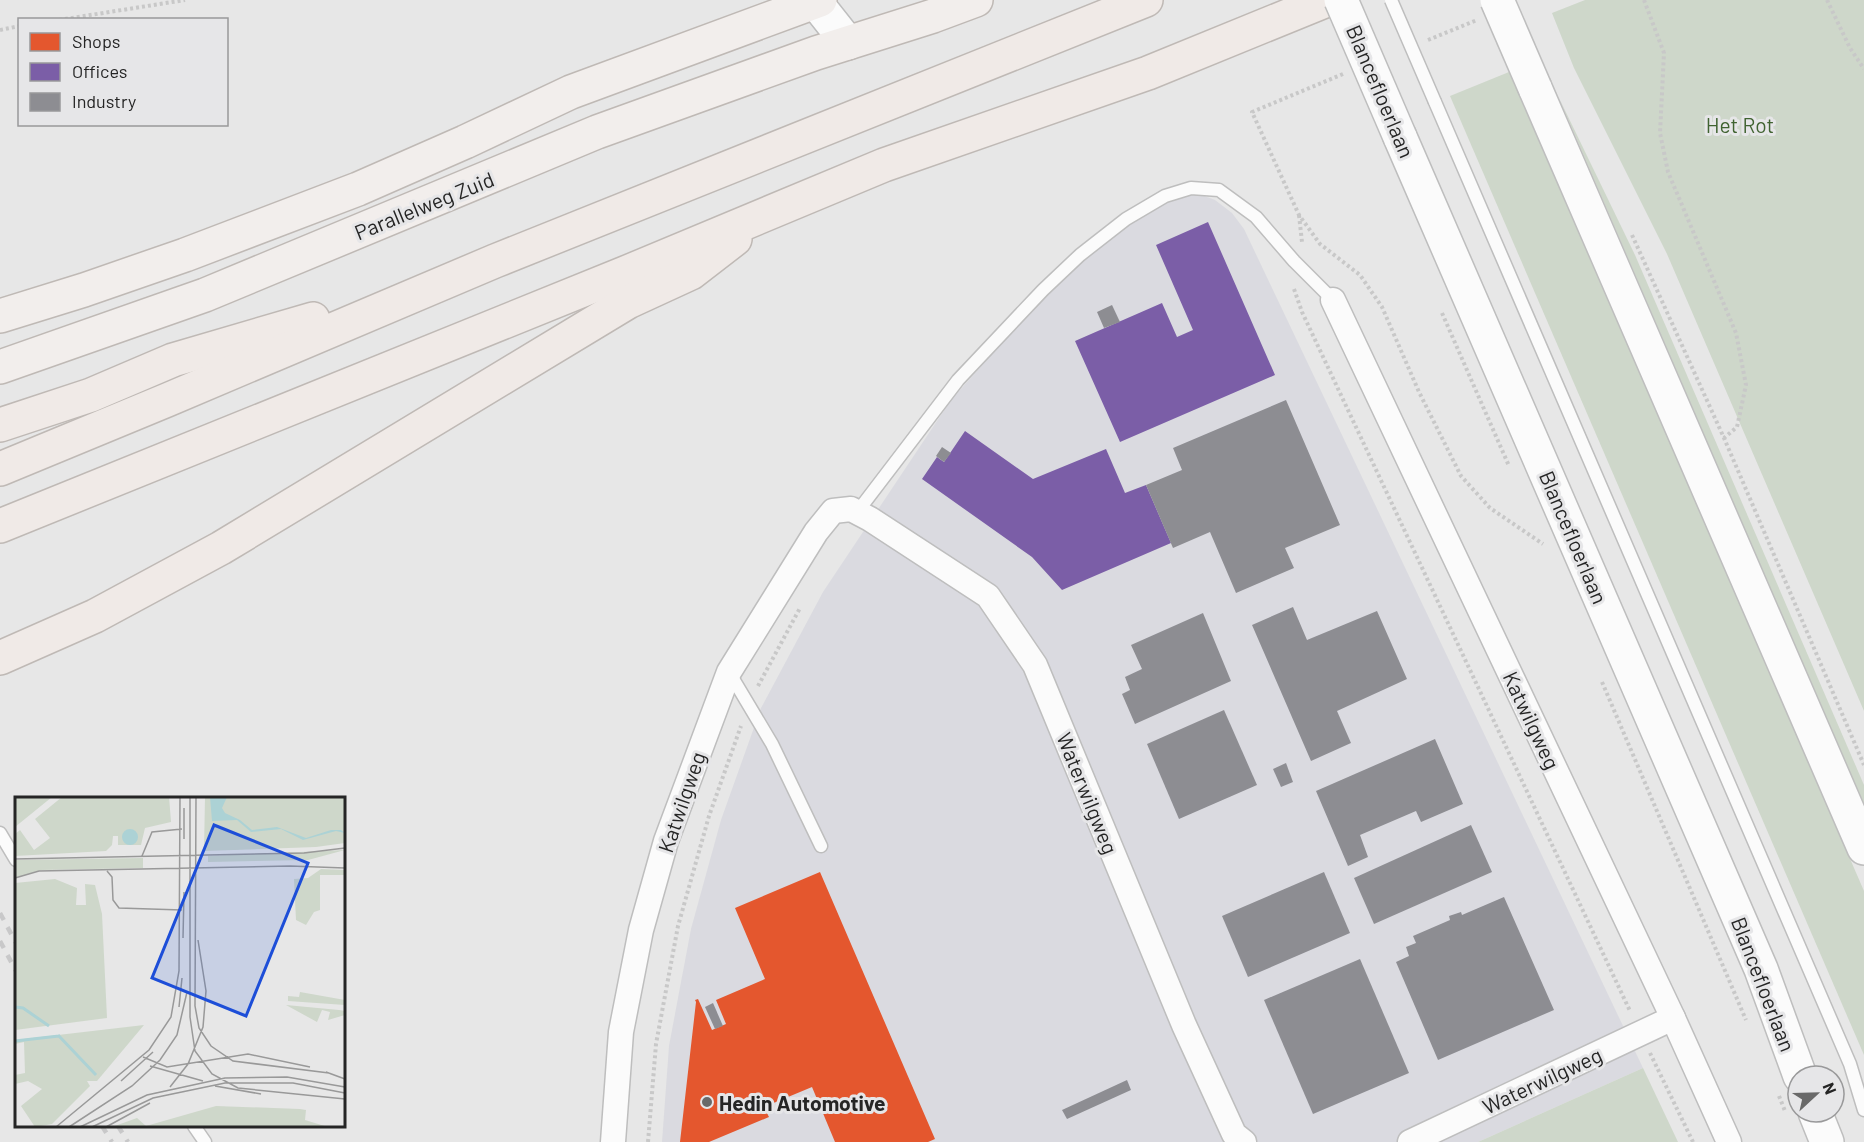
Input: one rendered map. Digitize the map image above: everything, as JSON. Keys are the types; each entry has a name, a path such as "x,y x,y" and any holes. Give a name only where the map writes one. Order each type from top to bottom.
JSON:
{"highway":[{"name":"Parallelweg Zuid","path":"0,316 107,283 358,189 571,92 823,0"},
{"name":"Parallelweg Zuid","path":"0,367 205,295 597,132 976,0"},
{"path":"0,469 157,405 495,261 1146,0"},
{"path":"0,525 614,278 884,165 1148,73 1327,0"},
{"path":"0,658 94,616 221,548 628,302 691,273 768,213"},
{"path":"0,425 90,395 173,360 336,312 495,261"}],"main road":[{"path":"823,0 848,43"},
{"name":"Blancefloerlaan","path":"1341,0 1761,969 1796,1064"},
{"path":"1497,0 1864,848"},
{"path":"1820,1124 1827,1142"}],"street":[{"name":"Katwilgweg","path":"1333,300 1673,1017 1729,1142"},
{"name":"Katwilgweg","path":"613,1142 621,1032 641,930 666,841 729,672 816,532 833,511 854,510"},
{"name":"Waterwilgweg","path":"854,510 988,596 1035,665 1184,1025 1234,1134 1244,1142"},
{"name":"Waterwilgweg","path":"1410,1142 1673,1017"}],"lane":[{"path":"1391,0 1850,1064 1864,1110"},
{"path":"854,510 958,380 1043,290 1080,255 1126,219 1164,196 1191,188 1219,190 1256,217 1294,261 1333,300"},
{"path":"729,672 772,744 821,846"},
{"path":"0,833 15,858"},
{"path":"1850,1064 1864,1087"},
{"path":"195,1127 205,1142"}],"path":[{"path":"72,18 184,0"},
{"path":"1644,0 1664,53 1660,133 1668,172 1736,333 1746,385 1737,427 1724,438"},
{"path":"1827,0 1850,48 1864,69"},
{"path":"0,30 18,27"},
{"path":"1252,112 1299,215 1320,244 1360,275 1382,307 1419,392 1461,476 1490,508 1543,544"},
{"path":"1299,215 1302,241"},
{"path":"1632,233 1724,438 1864,765"},
{"path":"1302,312 1693,1142"},
{"path":"648,1142 656,1044 678,926 709,816 749,703 802,605"}],"shaded area":[{"path":"1191,191 1215,200 1232,213 1244,229 1643,1068 1478,1142 662,1142 669,1046 691,929 721,820 761,708 823,592 951,400 1044,296 1082,258 1128,222 1165,199"}],"green space":[{"name":"Het Rot","path":"1585,0 1864,0 1864,711 1667,254 1574,68 1552,13"},
{"path":"1509,72 1864,891 1864,1055 1450,96"},
{"path":"1559,98 1635,255 1864,785 1864,806"},
{"path":"1643,1068 1678,1142 1478,1142"}],"building: Shops":[{"path":"820,872 935,1139 928,1142 835,1142 812,1087 764,1107 769,1117 709,1142 680,1142 695,1000 698,999 712,1030 726,1024 716,1000 765,979 735,908"}],"building: Offices":[{"path":"1208,222 1275,375 1120,442 1075,341 1162,303 1177,337 1193,330 1156,245"},
{"path":"965,431 1033,479 1106,449 1125,493 1146,485 1171,543 1062,590 1032,557 922,479 937,457 944,462"}],"building: Industry":[{"path":"1112,305 1120,322 1104,328 1097,312"},
{"path":"1286,400 1340,525 1285,548 1294,568 1236,593 1210,532 1173,548 1146,485 1182,470 1173,448"},
{"path":"942,447 951,453 944,462 936,456"},
{"path":"1293,607 1307,640 1377,611 1407,679 1337,711 1351,743 1311,761 1252,625"},
{"path":"1203,613 1231,681 1135,724 1122,694 1130,690 1125,677 1142,669 1131,645"},
{"path":"1224,710 1257,785 1179,819 1147,744"},
{"path":"1435,739 1463,804 1421,822 1416,811 1360,835 1368,857 1348,866 1316,791"},
{"path":"1286,763 1293,782 1281,787 1273,769"},
{"path":"1471,825 1492,872 1374,924 1354,878"},
{"path":"1324,872 1350,933 1248,977 1222,916"},
{"path":"1504,897 1554,1010 1438,1060 1396,962 1409,956 1406,947 1416,943 1413,936 1450,920 1449,916 1461,912 1462,915"},
{"path":"1360,959 1409,1073 1313,1114 1264,1000"},
{"path":"713,1003 723,1026 715,1029 705,1007"},
{"path":"1127,1080 1131,1090 1067,1119 1062,1110"}],"railway":[{"path":"0,913 15,941"},
{"path":"0,941 15,969"},
{"path":"103,1127 112,1142"},
{"path":"119,1127 128,1142"}],"place":[{"name":"Hedin Automotive","path":"707,1102"}]}
